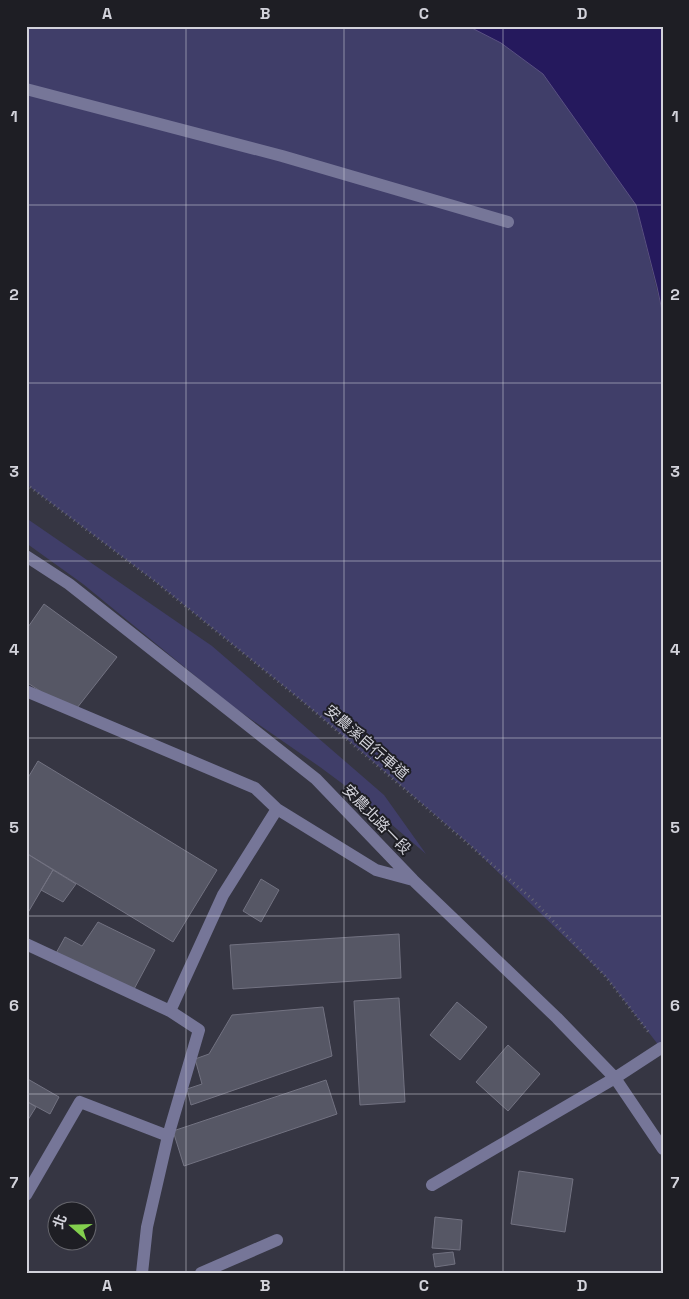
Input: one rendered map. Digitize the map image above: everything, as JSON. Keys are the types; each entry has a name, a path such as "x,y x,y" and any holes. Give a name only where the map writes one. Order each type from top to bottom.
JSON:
{"street":[{"path":"26,89 282,156 508,222"},
{"name":"安農北路一段","path":"26,556 69,584 316,779 413,880 557,1018 614,1078 663,1149"},
{"path":"26,691 255,788 277,809 376,870 413,880"},
{"path":"170,1011 223,894 277,809"},
{"path":"26,944 170,1011 199,1030 168,1136 147,1227 142,1273"},
{"path":"432,1185 614,1078 661,1048"},
{"path":"26,1195 80,1102 168,1136"},
{"path":"201,1273 278,1240"}],"path":[{"name":"安農溪自行車道","path":"26,484 157,583 270,675 524,892 606,977 661,1048"}],"shaded area":[{"path":"26,26 517,26 636,205 663,315 663,1051 606,977 469,844 307,705 157,583 26,484"},
{"path":"468,26 663,26 663,315 636,205 543,74 501,43"},
{"path":"26,518 212,646 384,795 426,854 355,793 232,706 83,584 26,543"}],"building":[{"path":"44,604 117,657 77,708 48,696 26,682 26,630"},
{"path":"38,761 217,870 173,942 26,853 26,781"},
{"path":"26,853 53,870 26,916"},
{"path":"53,870 76,884 63,902 41,890"},
{"path":"261,879 279,890 261,922 243,911"},
{"path":"98,922 155,950 133,991 55,955 65,937 82,946"},
{"path":"399,934 401,978 233,989 230,945"},
{"path":"399,998 405,1102 360,1105 354,1001"},
{"path":"457,1002 487,1027 460,1060 430,1035"},
{"path":"323,1007 332,1056 191,1105 187,1089 202,1084 195,1059 209,1054 232,1015"},
{"path":"508,1045 540,1074 508,1111 476,1082"},
{"path":"26,1078 59,1097 50,1114 26,1101"},
{"path":"326,1080 337,1114 184,1166 173,1131"},
{"path":"26,1101 36,1107 26,1123"},
{"path":"519,1171 573,1179 565,1232 511,1224"},
{"path":"435,1217 462,1220 460,1250 432,1248"},
{"path":"453,1252 455,1264 435,1267 433,1254"}]}
